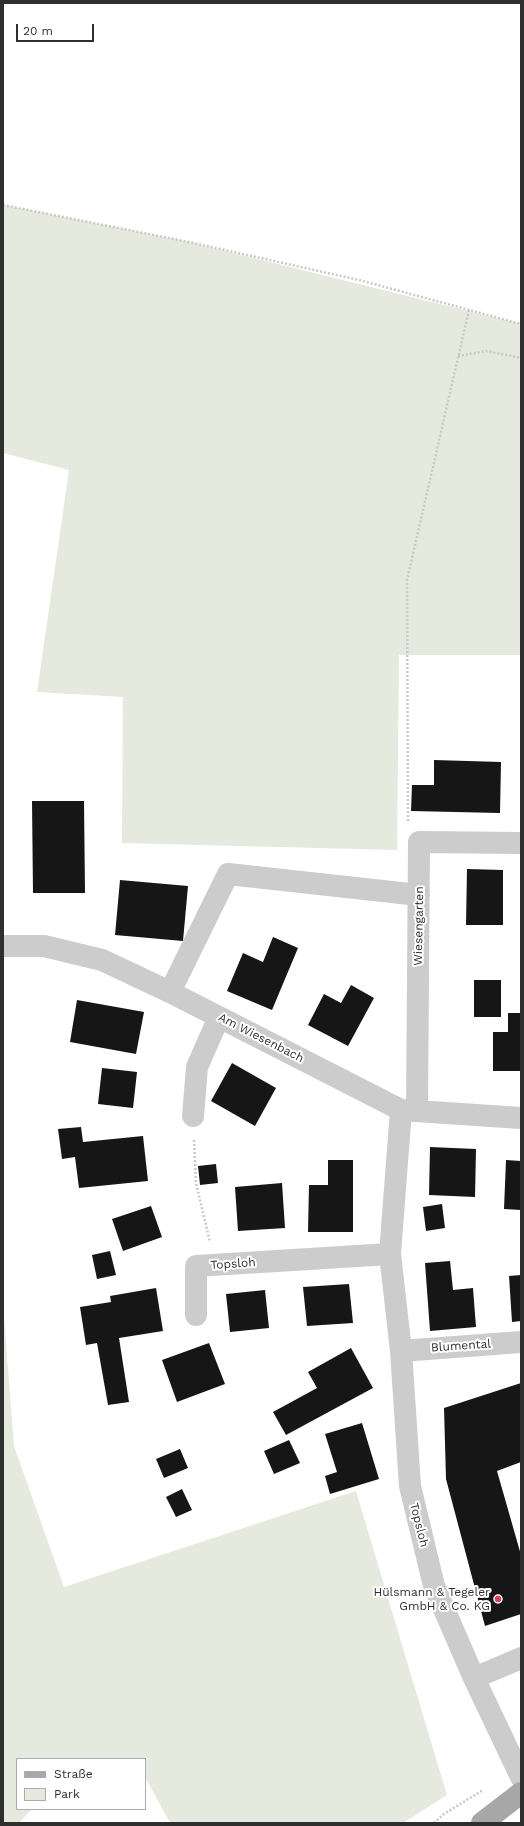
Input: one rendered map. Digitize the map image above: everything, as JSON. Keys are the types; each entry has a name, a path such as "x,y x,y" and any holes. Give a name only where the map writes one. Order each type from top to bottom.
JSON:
{"main road":[{"path":"482,1823 521,1793"}],"street":[{"path":"419,842 521,843"},
{"name":"Wiesengarten","path":"409,1110 419,895 419,842"},
{"path":"170,992 228,874 419,895"},
{"name":"Am Wiesenbach","path":"3,946 44,946 102,960 409,1110 521,1118"},
{"path":"193,1116 197,1066 219,1017"},
{"name":"Topsloh","path":"409,1110 390,1254 401,1351 410,1486 434,1586 474,1678 521,1777"},
{"name":"Topsloh","path":"196,1314 196,1266 390,1254"},
{"name":"Blumental","path":"401,1351 521,1342"},
{"path":"474,1678 521,1658"}],"path":[{"path":"3,205 197,243 359,280 521,324"},
{"path":"419,842 408,823 407,580 469,310"},
{"path":"458,356 486,351 521,358"},
{"path":"193,1116 196,1183 215,1264"}],"green space":[{"path":"3,205 189,242 521,324 521,655 399,655 397,850 122,843 123,697 37,692 69,470 3,453"},
{"path":"3,1304 14,1446 64,1587 356,1491 447,1795 403,1823 170,1823 146,1779 146,1758 16,1758 16,1810 31,1810 19,1823 3,1823"}],"building":[{"path":"434,760 501,762 500,813 411,811 412,785 434,785"},
{"path":"32,801 84,801 85,893 33,893"},
{"path":"467,869 503,870 503,925 466,925"},
{"path":"120,880 188,886 183,941 115,935"},
{"path":"273,937 298,948 272,1010 227,991 243,953 263,962"},
{"path":"474,980 501,980 501,1017 474,1017"},
{"path":"351,985 374,998 348,1046 308,1025 324,994 341,1003"},
{"path":"77,1000 144,1012 136,1054 70,1042"},
{"path":"508,1013 521,1013 521,1071 493,1071 493,1032 508,1032"},
{"path":"232,1063 276,1088 255,1126 211,1101"},
{"path":"102,1068 137,1072 133,1108 98,1104"},
{"path":"81,1127 83,1142 143,1136 148,1181 79,1188 75,1157 62,1159 58,1129"},
{"path":"430,1147 476,1149 475,1197 429,1195"},
{"path":"328,1160 353,1160 353,1232 308,1232 309,1185 328,1185"},
{"path":"506,1160 521,1161 521,1210 504,1209"},
{"path":"216,1164 218,1183 200,1185 198,1166"},
{"path":"282,1183 285,1228 238,1231 235,1187"},
{"path":"442,1204 445,1228 426,1231 423,1207"},
{"path":"151,1206 162,1237 123,1251 112,1219"},
{"path":"110,1251 116,1275 97,1279 92,1255"},
{"path":"450,1261 453,1290 473,1288 476,1327 430,1331 425,1263"},
{"path":"521,1275 521,1321 512,1322 509,1276"},
{"path":"349,1284 353,1323 307,1326 303,1287"},
{"path":"156,1288 163,1331 119,1338 129,1402 108,1405 97,1343 86,1345 80,1307 111,1302 110,1296"},
{"path":"265,1290 269,1328 230,1332 226,1294"},
{"path":"209,1343 225,1384 177,1402 162,1360"},
{"path":"351,1348 373,1388 286,1435 273,1412 317,1388 308,1372"},
{"path":"521,1383 521,1462 497,1471 521,1555 521,1614 485,1626 446,1479 444,1408"},
{"path":"362,1423 379,1479 330,1494 325,1476 337,1472 325,1434"},
{"path":"289,1440 300,1463 274,1474 264,1451"},
{"path":"180,1449 188,1468 164,1478 156,1459"},
{"path":"182,1489 192,1510 176,1517 166,1497"}],"place":[{"name":"Hülsmann & Tegeler GmbH & Co. KG","path":"498,1599"}]}
